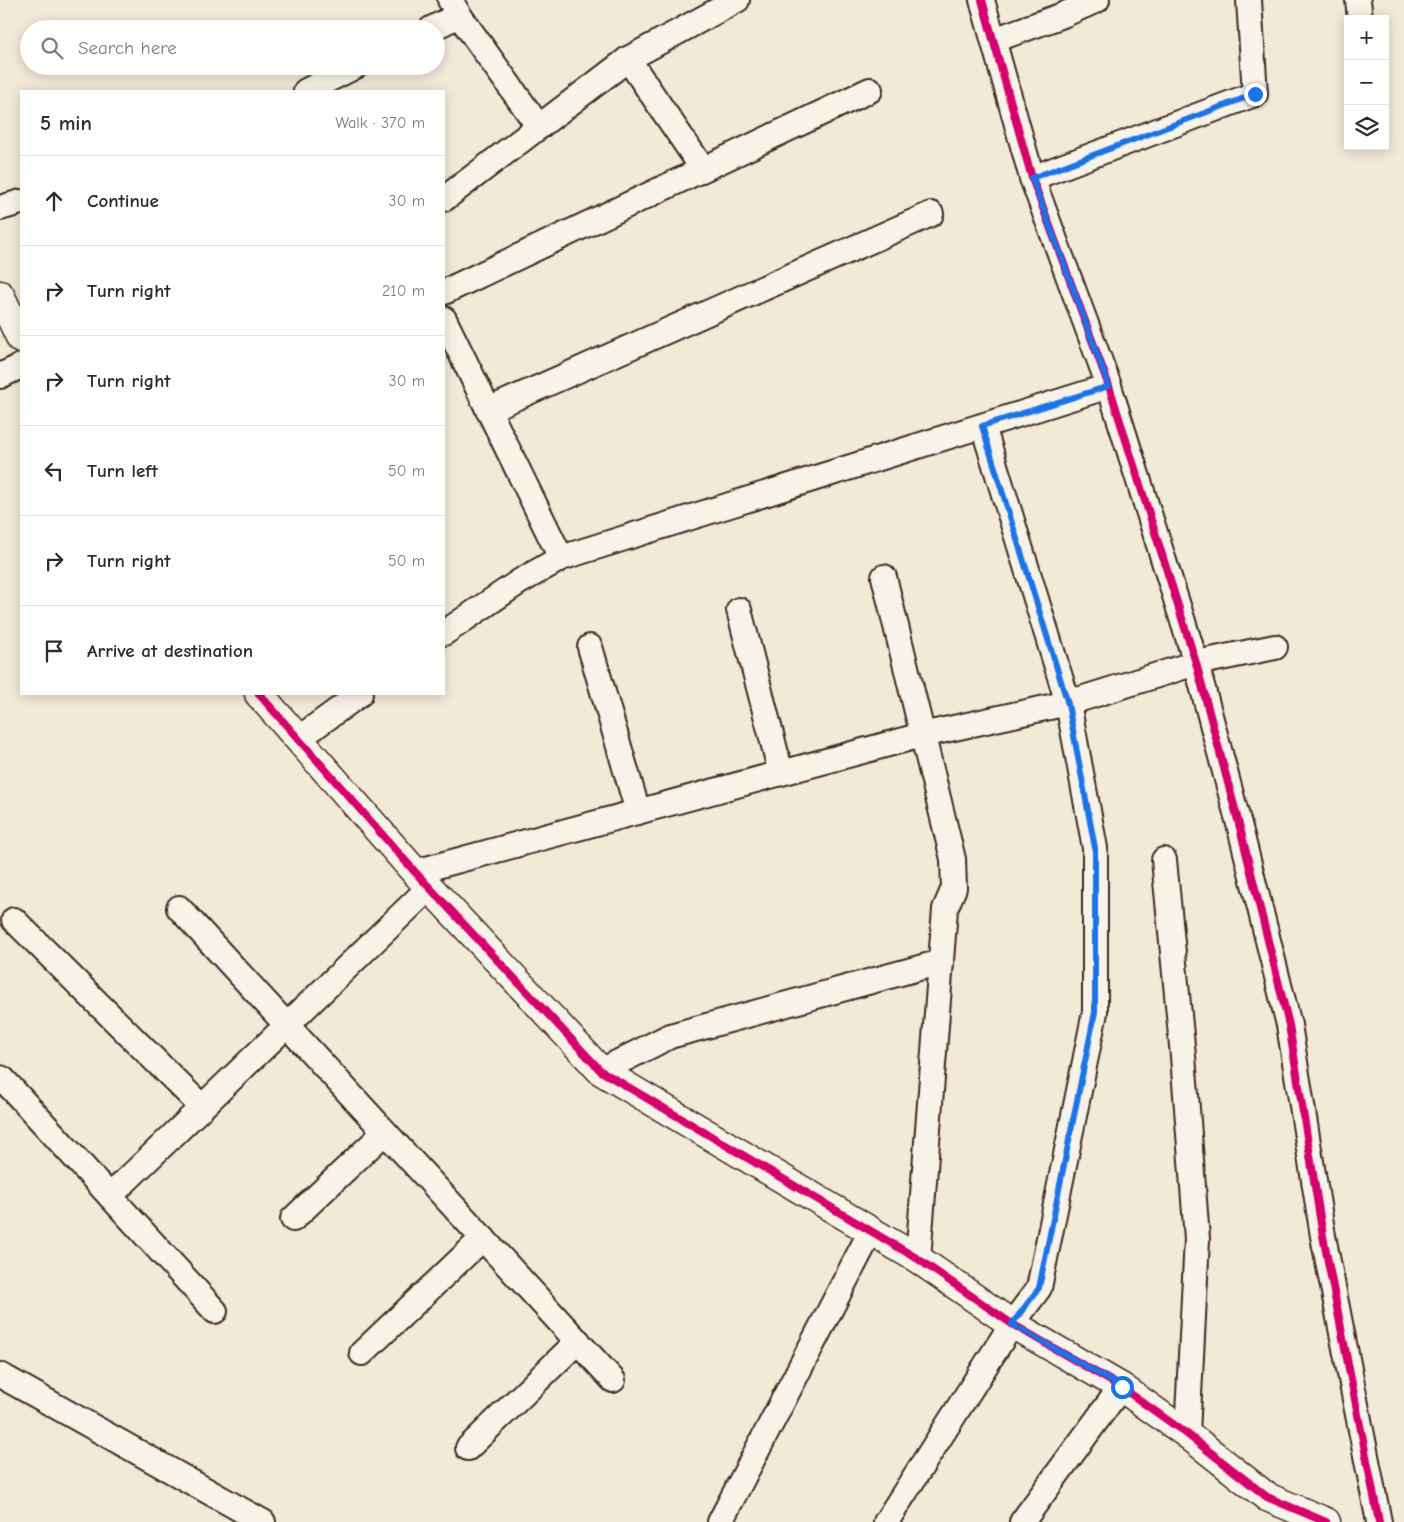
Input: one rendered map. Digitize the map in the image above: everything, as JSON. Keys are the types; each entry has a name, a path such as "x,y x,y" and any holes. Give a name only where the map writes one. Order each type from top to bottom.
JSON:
{"street":[{"path":"445,198 628,59 737,0"},
{"path":"982,0 1032,178 1109,386 1196,664 1290,1025 1322,1236 1379,1522"},
{"path":"994,40 1061,8 1097,0"},
{"path":"1032,178 1255,94 1249,0"},
{"path":"1358,0 1360,15"},
{"path":"441,20 454,8 539,127"},
{"path":"628,59 703,169"},
{"path":"308,90 338,75"},
{"path":"445,292 870,90"},
{"path":"0,208 20,202"},
{"path":"488,410 931,214"},
{"path":"0,295 20,337"},
{"path":"445,321 561,558"},
{"path":"0,376 20,366"},
{"path":"445,632 520,582 561,558 1109,386"},
{"path":"886,1522 1012,1324 1039,1288 1095,1012 1095,848 1068,704 982,426"},
{"path":"884,576 953,859 954,888 945,909 918,1259"},
{"path":"739,610 781,773"},
{"path":"590,647 638,812"},
{"path":"110,1196 287,1025 422,880 638,812 922,735 1068,704 1196,664 1275,647"},
{"path":"260,695 422,880 601,1071 918,1259 1012,1324 1122,1387 1187,1434 1267,1497 1326,1522"},
{"path":"298,739 359,695"},
{"path":"1164,860 1183,1056 1197,1239 1187,1434"},
{"path":"180,908 614,1380"},
{"path":"14,920 202,1107"},
{"path":"601,1071 670,1036 941,962"},
{"path":"1,1080 215,1311"},
{"path":"294,1219 385,1132"},
{"path":"720,1522 871,1231"},
{"path":"362,1353 483,1238"},
{"path":"468,1448 578,1341"},
{"path":"0,1375 263,1522"},
{"path":"1022,1522 1122,1387"}],"cycle path":[{"path":"982,0 1032,178 1109,386 1196,663 1240,828 1289,1025 1323,1236 1379,1522"},
{"path":"260,695 415,872 601,1071 918,1259 1012,1324 1121,1387 1187,1434 1267,1497 1326,1522"}],"route":[{"path":"1122,1387 1012,1324 1039,1288 1095,1012 1095,848 1068,704 982,426 1109,386 1032,178 1255,94"}]}
